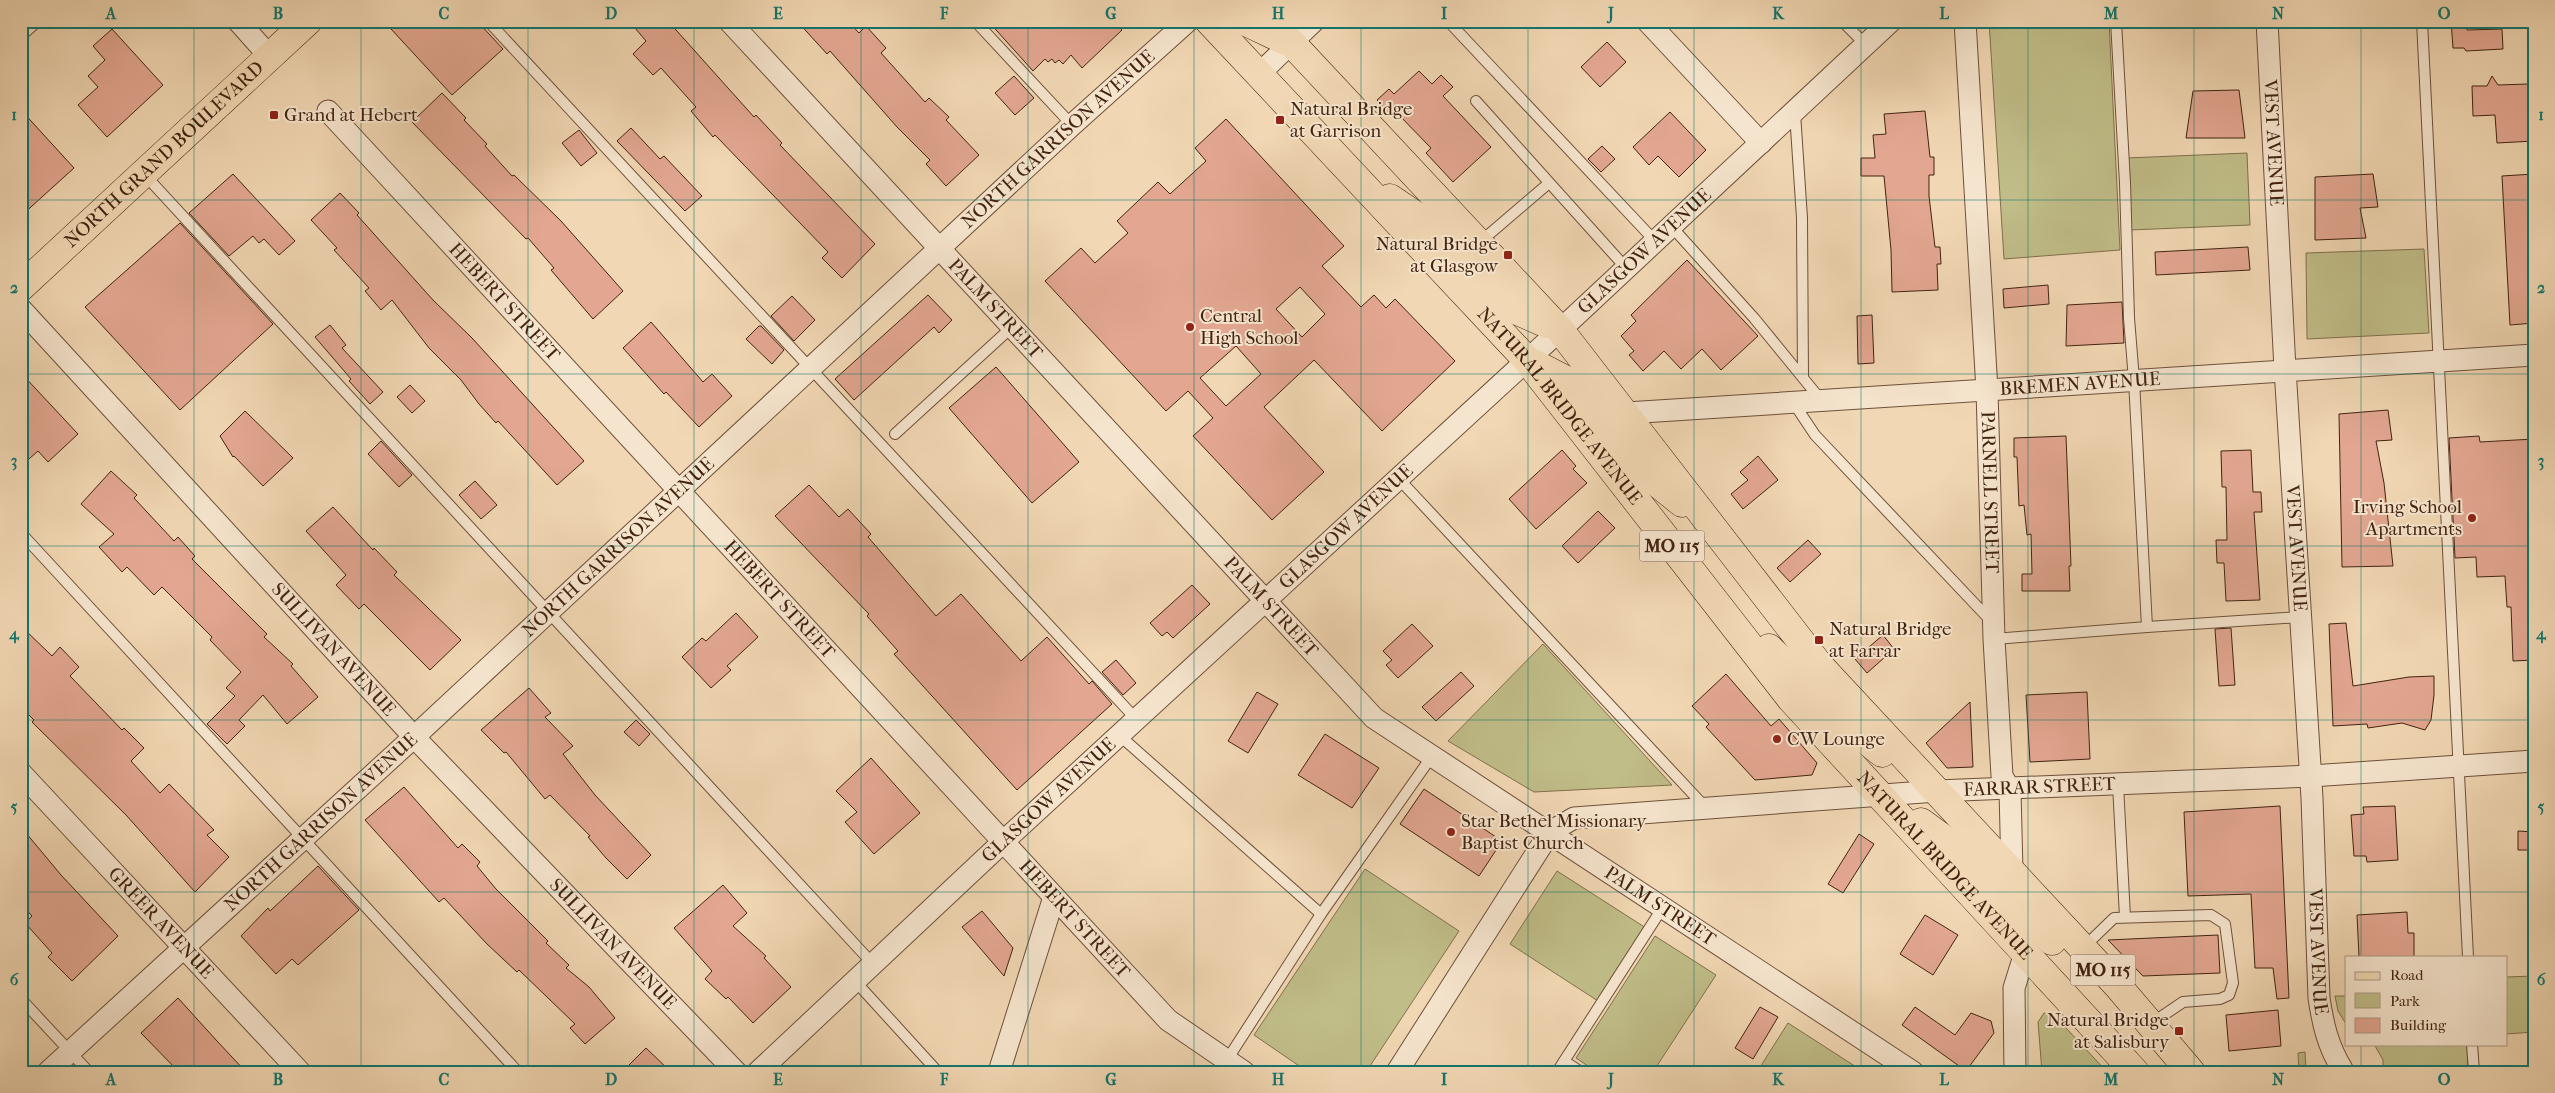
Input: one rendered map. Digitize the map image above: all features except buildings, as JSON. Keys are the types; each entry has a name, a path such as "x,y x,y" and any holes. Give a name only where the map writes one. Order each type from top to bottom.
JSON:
{"main road":[{"name":"NORTH GRAND BOULEVARD","path":"21,287 308,21"},
{"name":"NATURAL BRIDGE AVENUE","path":"1209,21 1527,360 1791,699 2135,1072"},
{"path":"1244,21 1291,43"},
{"name":"MO 115","path":"1271,21 1560,330 1820,666 2117,985 2192,1072"},
{"path":"1351,172 1421,219 1506,306 1560,330"},
{"path":"1527,360 1572,383 1651,478 1716,530"},
{"path":"1713,599 1767,646 1850,728 1896,764 1937,791"},
{"path":"1881,795 1967,856 2051,940 2117,985"}],"street":[{"path":"238,21 270,57"},
{"name":"PALM STREET","path":"729,21 1374,718 1550,832 1912,1072"},
{"name":"NORTH GARRISON AVENUE","path":"48,1072 414,737 940,250 1072,125 1188,21"},
{"path":"1258,74 1314,21"},
{"path":"1648,21 1761,143"},
{"name":"GLASGOW AVENUE","path":"758,1072 1004,841 1264,600 1560,330 1867,46 1891,21"},
{"name":"PARNELL STREET","path":"1965,21 1986,390 1994,631 2002,776 2010,790 2012,872"},
{"name":"VEST AVENUE","path":"2267,21 2285,369 2311,776 2319,998 2323,1027 2330,1050 2342,1070"},
{"name":"HEBERT STREET","path":"328,111 1168,1020 1235,1066"},
{"name":"SULLIVAN AVENUE","path":"21,309 414,737 736,1072"},
{"name":"BREMEN AVENUE","path":"1626,413 2285,369 2534,355"},
{"name":"FARRAR STREET","path":"1550,832 1574,818 1937,791 2010,790 2311,776 2534,762"},
{"name":"GREER AVENUE","path":"21,773 300,1072"},
{"path":"1397,1072 1550,832"},
{"path":"999,1072 1054,897"},
{"path":"2015,1072 2014,988 2026,953"}],"lane":[{"path":"21,36 38,21"},
{"path":"488,21 1136,719"},
{"path":"975,21 1072,125"},
{"path":"1448,21 1655,241"},
{"path":"1842,21 1867,46"},
{"path":"2116,21 2125,182 2129,318 2147,627"},
{"path":"2422,21 2468,956"},
{"path":"1476,101 1626,268"},
{"path":"1795,112 1802,218 1803,377"},
{"path":"144,174 873,964"},
{"path":"1478,244 1549,183"},
{"path":"1671,226 1754,318 1822,400"},
{"path":"895,434 1012,327"},
{"path":"1793,402 1815,435 1994,631 2147,627 2301,617"},
{"path":"1398,478 1707,809"},
{"path":"21,534 518,1072"},
{"path":"1119,735 1321,914"},
{"path":"1235,1066 1321,914 1432,756"},
{"path":"2118,785 2124,917"},
{"path":"1557,1072 1663,907"},
{"path":"2082,948 2114,918 2211,915 2220,919 2228,930 2233,983 2229,995 2220,999 2183,1002 2152,1024"},
{"path":"855,981 938,1072"},
{"path":"21,999 89,1072"},
{"path":"2472,1046 2474,1072"},
{"path":"1564,1061 1581,1072"}],"green space":[{"path":"1989,21 2109,21 2120,250 2004,259"},
{"path":"2247,153 2250,225 2130,230 2127,158"},
{"path":"2424,249 2429,333 2307,339 2306,253"},
{"path":"1543,644 1672,785 1534,792 1448,741"},
{"path":"1365,869 1459,931 1366,1072 1308,1072 1254,1035"},
{"path":"1557,871 1646,928 1598,1001 1510,944"},
{"path":"1655,936 1716,975 1653,1072 1597,1072 1576,1058"},
{"path":"2534,976 2534,1032 2508,1034 2508,977"},
{"path":"2335,996 2345,996 2345,1022 2338,1011"},
{"path":"2044,1013 2053,1014 2107,1072 2042,1072 2038,1022"},
{"path":"1788,1023 1864,1072 1757,1072"},
{"path":"2375,1046 2467,1046 2468,1072 2383,1072 2383,1060"},
{"path":"2305,1052 2306,1072 2299,1072 2298,1053"}],"place":[{"name":"Grand at Hebert","path":"274,115"},
{"name":"Natural Bridge at Garrison","path":"1280,120"},
{"name":"Natural Bridge at Glasgow","path":"1508,255"},
{"name":"Central High School","path":"1190,327"},
{"name":"Irving School Apartments","path":"2472,518"},
{"name":"Natural Bridge at Farrar","path":"1819,640"},
{"name":"CW Lounge","path":"1777,739"},
{"name":"Star Bethel Missionary Baptist Church","path":"1451,832"},
{"name":"Natural Bridge at Salisbury","path":"2179,1031"}]}
